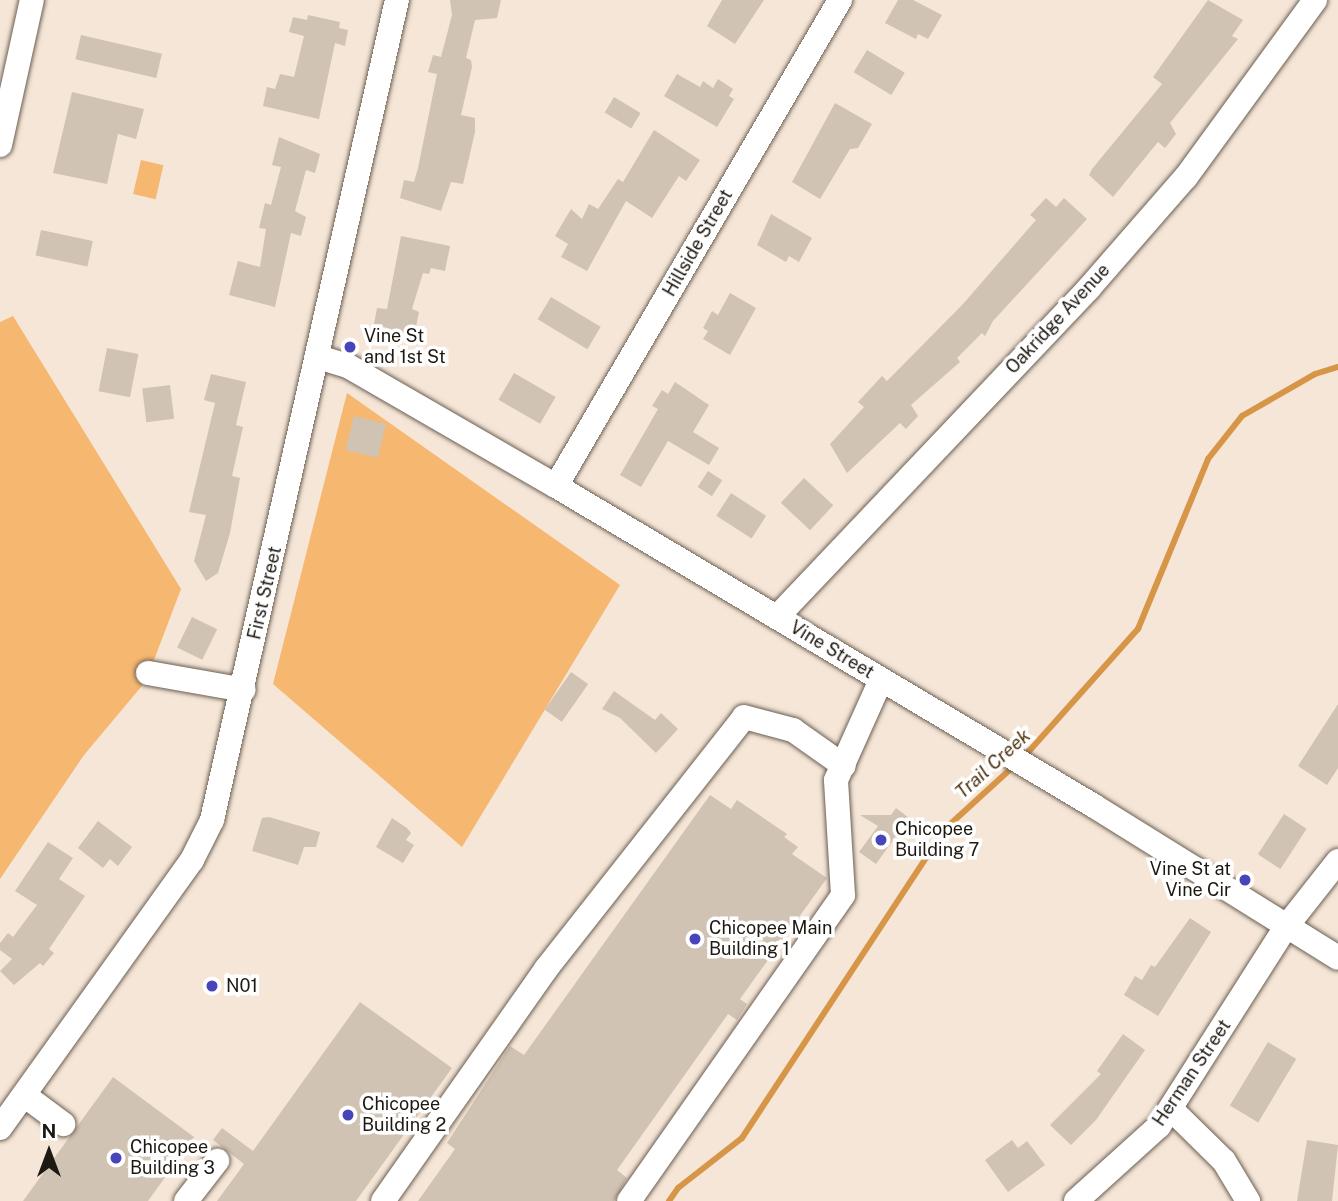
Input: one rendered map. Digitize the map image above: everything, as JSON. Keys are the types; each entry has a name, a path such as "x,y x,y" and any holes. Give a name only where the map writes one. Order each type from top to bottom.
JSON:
{"street":[{"path":"0,145 32,0"},
{"name":"First Street","path":"0,1128 192,860 212,820 244,690 397,0"},
{"name":"Hillside Street","path":"556,485 839,0"},
{"name":"Oakridge Avenue","path":"777,617 1089,288 1186,177 1315,0"},
{"name":"Vine Street","path":"318,357 348,366 556,485 1094,806 1338,958"},
{"path":"148,673 244,690"},
{"path":"629,1201 843,895 836,780 881,680"},
{"path":"383,1201 546,969 744,717 793,730 844,766"},
{"name":"Herman Street","path":"1076,1201 1115,1170 1171,1109 1286,927 1338,861"},
{"path":"24,1095 63,1124"},
{"path":"1171,1109 1224,1161 1248,1201"},
{"path":"186,1201 217,1161"}],"shaded area":[{"path":"141,160 163,165 156,199 133,194"},
{"path":"13,316 181,589 146,681 84,755 0,879 0,322"},
{"path":"347,393 620,585 462,847 273,684"}],"building":[{"path":"450,0 501,0 497,18 475,20 466,58 471,60 472,67 461,115 475,118 475,132 463,184 451,182 441,211 400,198 404,180 414,182 418,168 437,74 428,72 433,55 441,57 452,15"},
{"path":"722,0 764,0 735,44 707,26"},
{"path":"898,0 913,0 942,15 928,39 918,34 916,39 885,23"},
{"path":"1208,0 1243,20 1232,36 1238,39 1170,123 1176,134 1165,148 1158,142 1113,197 1089,175 1162,84 1153,77"},
{"path":"308,15 340,22 339,28 348,30 345,46 335,43 319,119 263,106 267,87 275,89 280,74 294,77 304,36 289,32 293,17 307,20"},
{"path":"81,35 162,54 156,78 75,59"},
{"path":"867,50 905,73 891,95 854,72"},
{"path":"677,74 700,87 703,81 713,88 718,79 733,89 729,96 734,99 717,127 664,96"},
{"path":"72,92 144,109 136,139 118,134 107,184 53,173"},
{"path":"614,97 641,113 631,128 605,112"},
{"path":"835,103 872,124 858,148 850,149 820,199 792,182"},
{"path":"654,130 700,160 686,181 679,176 652,218 626,201 587,271 561,257 568,244 555,236 571,209 582,219 589,204 598,209 618,179 623,182"},
{"path":"279,137 320,154 315,173 306,170 295,211 306,217 301,236 291,233 275,307 229,295 238,261 260,267 266,229 259,228 265,203 271,205 281,167 272,165"},
{"path":"1046,198 1056,207 1064,198 1087,219 993,321 985,336 982,333 957,358 960,362 911,405 918,416 906,429 900,423 847,473 830,444 864,407 858,402 882,376 887,381 963,304 1036,220 1030,215"},
{"path":"771,214 812,238 799,262 789,256 786,262 757,245"},
{"path":"41,230 93,241 87,266 36,255"},
{"path":"401,236 450,246 445,271 431,268 429,274 423,273 412,309 419,312 414,336 374,324 377,308 387,309"},
{"path":"730,293 756,308 730,355 703,339 708,331 703,328 712,311 718,315"},
{"path":"551,297 601,327 587,349 538,319"},
{"path":"107,348 138,354 130,397 99,391"},
{"path":"514,373 556,397 540,424 498,400"},
{"path":"211,374 246,382 236,425 243,427 232,476 240,478 230,533 218,573 206,581 194,561 206,515 189,512 215,403 204,400"},
{"path":"675,382 709,405 693,432 719,448 709,465 668,441 641,487 620,475 658,409 652,406 662,390 668,394"},
{"path":"170,385 174,419 146,422 142,388"},
{"path":"354,416 386,424 378,458 346,450"},
{"path":"708,471 722,480 712,496 698,487"},
{"path":"804,478 833,505 810,530 781,503"},
{"path":"731,493 766,516 752,539 716,516"},
{"path":"192,617 217,629 202,660 177,648"},
{"path":"571,672 588,684 562,722 545,710"},
{"path":"614,691 655,720 661,713 678,729 656,753 620,718 602,709"},
{"path":"1338,704 1338,768 1327,785 1298,766"},
{"name":"Chicopee Main Building 1","path":"710,795 731,809 737,800 787,834 784,837 798,847 792,854 827,878 740,999 747,1004 737,1020 728,1014 617,1170 627,1178 614,1201 418,1201 455,1149 447,1143 510,1046 524,1055"},
{"name":"Chicopee Building 7","path":"896,808 909,818 876,864 859,852 878,826 860,815 891,815"},
{"path":"1284,814 1307,829 1281,869 1258,854"},
{"path":"269,817 320,832 316,847 304,847 298,865 252,851 262,818"},
{"path":"392,818 407,828 411,833 406,840 414,845 403,863 376,847"},
{"path":"98,821 132,847 118,866 110,859 103,868 78,848"},
{"path":"48,842 73,858 59,879 85,896 49,949 54,953 43,966 40,963 14,985 0,971 12,959 0,950 0,943 8,933 13,937 37,905 15,891"},
{"path":"1190,918 1211,932 1158,1016 1124,995 1135,976 1142,980 1151,965 1155,967"},
{"name":"Chicopee Building 2","path":"360,1002 452,1068 356,1201 217,1201 244,1164 213,1140 222,1128 253,1151"},
{"path":"1123,1034 1145,1050 1096,1120 1071,1145 1050,1125 1101,1074 1097,1071"},
{"path":"1268,1042 1296,1059 1258,1122 1230,1105"},
{"name":"Chicopee Building 3","path":"113,1077 194,1137 148,1201 23,1201"},
{"path":"1012,1140 1018,1148 1027,1141 1045,1165 1008,1192 985,1160"},
{"path":"1307,1140 1338,1145 1332,1201 1297,1201"}],"waterway":[{"name":"Trail Creek","path":"1023,758 1138,629 1208,459 1242,416 1315,374 1338,367"},
{"name":"Trail Creek","path":"669,1201 678,1188 742,1138 946,828 1015,765"}],"place":[{"name":"Vine St and 1st St","path":"350,347"},
{"name":"Chicopee Building 7","path":"881,840"},
{"name":"Vine St at Vine Cir","path":"1245,880"},
{"name":"Chicopee Main Building 1","path":"695,939"},
{"name":"N01","path":"212,986"},
{"name":"Chicopee Building 2","path":"348,1115"},
{"name":"Chicopee Building 3","path":"116,1158"}]}
